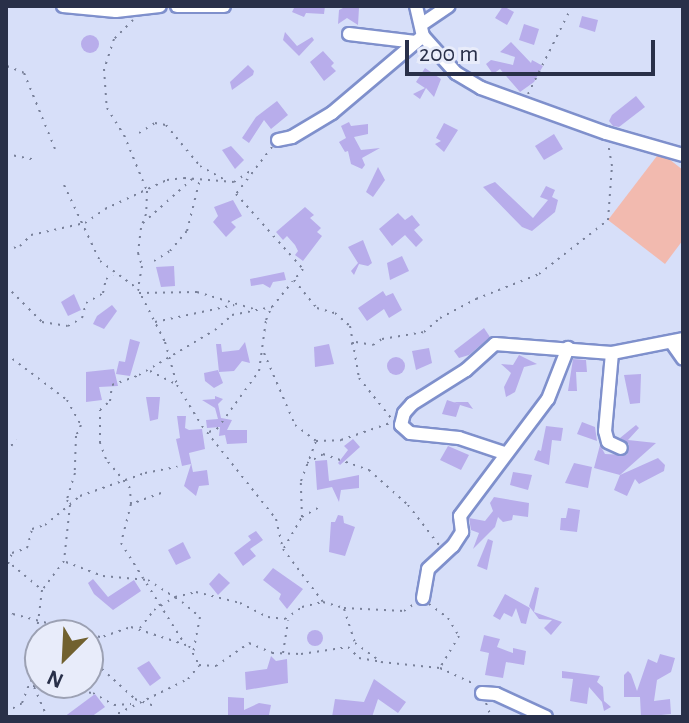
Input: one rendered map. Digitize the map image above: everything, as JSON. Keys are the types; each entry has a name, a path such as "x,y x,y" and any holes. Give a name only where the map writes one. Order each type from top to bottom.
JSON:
{"street":[{"path":"63,6 102,11 160,6"},
{"path":"177,6 224,6"},
{"path":"416,6 420,34 456,73 481,88 606,133 683,155"},
{"path":"278,140 292,137 332,113 449,6"},
{"path":"349,34 420,34"},
{"path":"504,453 459,438 410,433 401,425 404,413 412,404 466,370 495,344 612,353 678,341 683,359"},
{"path":"423,598 428,569 462,532 460,516 504,453 548,399 568,348"},
{"path":"612,353 605,431 608,442 621,448"},
{"path":"482,693 496,694 546,717"}],"path":[{"path":"523,102 544,69 572,6"},
{"path":"138,291 147,191 124,135 107,108 104,69 114,39 145,8"},
{"path":"7,66 24,73 55,149"},
{"path":"139,133 155,123 166,125 200,166 226,181"},
{"path":"351,344 373,345 382,339 424,332 440,318 476,299 539,274 608,220 612,166 606,133"},
{"path":"207,432 217,429 259,371 266,320 272,307 303,269 236,194 278,140"},
{"path":"6,154 36,160"},
{"path":"6,250 20,246 31,235 85,223 105,209 167,180 201,178 234,182 253,169"},
{"path":"142,224 193,178"},
{"path":"154,261 170,251 187,231 201,178"},
{"path":"64,185 85,223 100,261 138,291 170,357 177,385 219,452 276,519 283,549 323,602"},
{"path":"6,286 42,322 68,326 82,318 86,303 103,293 106,279 114,274"},
{"path":"263,351 295,425 316,441 341,440 393,421 388,410 359,378 350,326 335,313 317,308 294,280"},
{"path":"138,291 197,292 255,309"},
{"path":"153,322 235,305"},
{"path":"199,665 121,543 131,504 130,488 106,459 100,443 100,410 110,401 112,385 148,370 215,330 232,315 272,307"},
{"path":"6,354 67,400 81,425 73,450 75,473 67,500 70,505 64,561 42,590 40,619"},
{"path":"148,370 177,385"},
{"path":"6,452 16,440"},
{"path":"302,517 301,481 316,441"},
{"path":"307,463 323,454 369,470 426,524 444,553"},
{"path":"42,590 7,562 12,553 27,548 32,529 45,525 47,519 80,496 101,492 125,480 177,467"},
{"path":"131,504 161,493"},
{"path":"283,549 302,517 319,507"},
{"path":"64,561 91,573 145,580 175,597 200,617 193,654"},
{"path":"140,628 160,606 175,597 202,593 250,606 268,617 288,618 302,607 323,602 344,608 404,611 423,598 448,618 459,636 440,668"},
{"path":"6,608 13,614 36,619"},
{"path":"344,608 355,643 381,662"},
{"path":"283,653 288,618"},
{"path":"104,636 131,627 185,644"},
{"path":"199,665 216,666 249,643 272,653 348,647 359,658 440,668 478,685 491,717"},
{"path":"104,699 114,705 144,701 188,679 199,665"},
{"path":"104,671 135,699 157,707"},
{"path":"6,712 22,703 24,698"},
{"path":"111,717 132,704"}],"shaded area":[{"path":"660,152 683,170 683,240 665,264 608,220"}],"building":[{"path":"295,6 325,6 324,14 306,13 304,17 292,12"},
{"path":"503,6 514,12 507,25 495,18"},
{"path":"359,8 358,25 347,18 338,24 339,10"},
{"path":"582,16 598,20 595,32 579,27"},
{"path":"524,24 539,29 534,45 519,40"},
{"path":"285,32 297,46 312,37 314,40 299,56 283,40"},
{"path":"90,35 99,44 90,53 81,44"},
{"path":"511,42 531,63 532,60 543,66 534,82 520,92 500,69 493,74 486,64 491,60 513,65 515,57 500,52"},
{"path":"323,51 334,63 331,66 336,71 324,81 310,62"},
{"path":"248,65 254,71 253,75 232,90 230,82"},
{"path":"425,68 441,79 434,97 426,88 420,99 413,94 425,88 416,82"},
{"path":"636,96 645,107 619,127 613,126 609,121 612,115"},
{"path":"277,101 288,115 271,129 264,120 249,143 242,138 256,117"},
{"path":"349,122 351,126 368,124 368,134 354,137 361,150 380,148 362,158 365,165 362,169 351,164 348,151 345,152 339,142 346,138 341,126"},
{"path":"444,123 458,130 444,152 435,144 441,141 436,138"},
{"path":"554,134 563,149 544,160 535,146"},
{"path":"231,146 244,160 235,169 222,150"},
{"path":"378,167 385,180 373,197 366,192"},
{"path":"495,182 533,218 548,200 540,197 546,186 555,190 552,197 558,200 555,212 532,231 522,227 483,187"},
{"path":"233,200 242,216 231,222 236,227 226,237 213,222 218,216 214,207"},
{"path":"305,207 314,215 310,218 321,228 317,232 322,236 303,261 295,255 298,251 287,236 283,240 276,232"},
{"path":"398,213 405,220 412,215 420,225 414,230 423,240 416,247 405,235 392,246 379,229"},
{"path":"363,240 372,263 368,266 359,264 354,275 351,271 358,263 348,247"},
{"path":"402,256 409,271 390,280 387,263"},
{"path":"174,266 175,286 161,287 156,267"},
{"path":"284,272 286,280 273,282 270,288 263,284 251,286 250,279"},
{"path":"383,291 386,296 393,293 402,310 389,318 384,309 367,321 358,308"},
{"path":"74,294 81,310 68,316 61,302"},
{"path":"112,305 117,311 104,329 93,324 97,316"},
{"path":"484,328 490,337 469,355 459,358 454,351"},
{"path":"130,339 140,342 130,376 116,374 119,361 125,362"},
{"path":"245,342 250,363 242,361 234,371 219,372 216,344 221,344 222,352 239,350"},
{"path":"329,344 334,364 315,367 314,347"},
{"path":"429,348 432,363 416,370 412,351"},
{"path":"519,355 537,364 524,367 515,392 506,397 504,387 511,373 501,364 513,365"},
{"path":"396,357 405,366 396,375 387,366"},
{"path":"573,359 586,360 587,372 576,372 577,391 568,391"},
{"path":"114,369 118,386 99,387 102,400 86,402 86,372"},
{"path":"218,370 223,383 214,388 205,381 204,373"},
{"path":"641,374 640,403 630,404 624,375"},
{"path":"215,396 223,399 218,404 221,418 232,420 227,430 247,430 247,443 227,444 225,435 219,436 220,427 207,428 206,420 218,419 215,408 202,400 215,399"},
{"path":"146,397 160,397 158,419 150,421"},
{"path":"447,400 459,404 454,402 468,402 473,409 460,405 456,417 442,414"},
{"path":"177,416 186,416 185,428 202,429 205,449 189,453 193,472 207,470 209,485 199,486 196,496 184,486 191,464 182,466 176,439 180,438"},
{"path":"582,422 595,427 597,441 577,434"},
{"path":"636,425 639,428 628,440 656,443 620,475 594,468 600,445 605,454 627,455 629,444 620,438"},
{"path":"546,426 563,428 561,441 552,440 549,465 534,460 538,450 541,451"},
{"path":"353,439 360,447 340,465 338,463 348,450 344,446"},
{"path":"448,446 469,455 461,470 440,460"},
{"path":"658,458 665,465 664,471 639,484 635,479 627,496 614,490 620,475"},
{"path":"327,460 329,481 359,475 359,488 341,490 339,502 332,487 317,490 315,461"},
{"path":"574,463 592,467 588,488 565,483"},
{"path":"513,472 532,475 528,490 510,485"},
{"path":"494,497 529,503 528,517 513,515 512,520 503,522 498,517 495,527 473,549 479,533 471,530 469,518 485,521 493,511 490,503"},
{"path":"568,508 580,510 577,532 560,530 561,518 566,518"},
{"path":"338,515 343,516 344,523 355,527 345,556 329,552 331,522 335,522"},
{"path":"256,531 263,540 250,549 256,556 243,566 234,553 251,540 248,536"},
{"path":"488,539 493,541 487,570 477,566"},
{"path":"183,542 191,558 176,565 168,550"},
{"path":"273,568 303,589 287,609 279,599 281,594 263,580"},
{"path":"219,573 230,583 218,595 209,584"},
{"path":"93,579 108,597 134,580 141,591 113,610 94,594 88,583"},
{"path":"535,587 539,588 534,612 562,622 551,635 544,628 552,620 539,619 529,606"},
{"path":"505,594 530,608 526,624 521,623 516,608 512,617 504,613 500,620 493,616"},
{"path":"312,630 318,630 323,638 321,644 312,646 307,641 307,635"},
{"path":"484,635 500,639 497,647 513,653 513,648 526,651 524,665 506,662 503,678 485,675 489,653 480,651"},
{"path":"660,654 675,658 671,672 657,680 654,701 670,699 671,714 641,717 640,697 624,697 624,675 628,671 631,674 637,691 648,659 657,663"},
{"path":"271,656 276,661 287,659 288,683 246,690 245,672 267,669"},
{"path":"149,661 161,678 150,686 137,668"},
{"path":"562,671 600,676 597,682 603,687 604,701 611,707 604,711 602,702 589,687 587,704 570,701 573,679 562,678"},
{"path":"374,679 406,702 398,713 378,699 372,717 332,717 335,699 364,702"},
{"path":"228,697 244,698 244,710 259,703 271,705 269,715 228,717"},
{"path":"88,699 99,699 105,707 91,717 64,717"}]}
